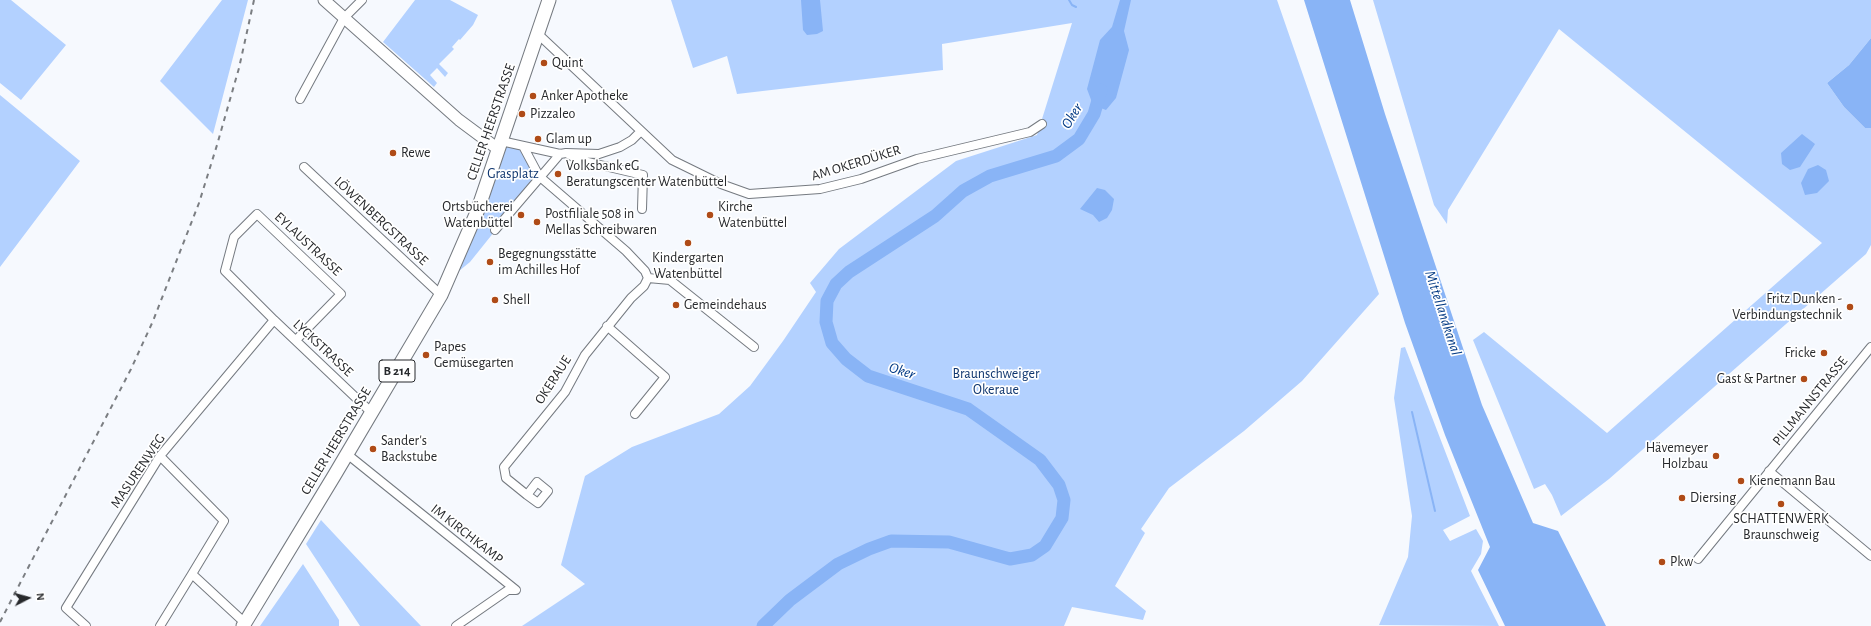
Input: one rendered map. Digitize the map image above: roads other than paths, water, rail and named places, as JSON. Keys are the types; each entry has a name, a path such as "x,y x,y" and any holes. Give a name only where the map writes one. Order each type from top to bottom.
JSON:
{"main road":[{"path":"324,0 462,123 500,145"},
{"name":"CELLER HEERSTRASSE","path":"244,624 441,295 477,212 549,0"}],"street":[{"path":"300,99 344,18 362,0"},
{"name":"AM OKERDÜKER","path":"538,34 672,160 736,190 749,194 820,189 861,179 917,159 1030,132 1042,124"},
{"path":"495,230 540,176 563,154 599,154 611,151 632,140 641,131"},
{"path":"500,145 523,146 563,154 579,160 643,175 642,209"},
{"path":"523,146 540,176 626,251 645,271 648,278 670,280 754,348"},
{"name":"LÖWENBERGSTRASSE","path":"304,167 441,295"},
{"name":"EYLAUSTRASSE","path":"274,320 225,271 234,237 257,214 341,294 296,340"},
{"name":"OKERAUE","path":"527,495 506,478 504,467 565,392 585,355 607,326 631,298 644,286 648,278"},
{"name":"LYCKSTRASSE","path":"274,320 372,412"},
{"name":"MASURENWEG","path":"86,626 66,608 160,456 274,320"},
{"path":"607,326 665,377 635,414"},
{"name":"PILLMANNSTRASSE","path":"1698,559 1871,347"},
{"name":"IM KIRCHKAMP","path":"347,454 516,590 508,590 456,626"},
{"path":"160,456 224,521 160,626"},
{"path":"1769,471 1871,556"},
{"path":"192,574 244,624"}],"water":[{"path":"801,0 820,0 823,31 817,34 807,35 803,30"},
{"path":"1120,0 1131,0 1124,31 1129,50 1116,98 1106,110 1093,105 1087,89 1100,40 1112,27"},
{"name":"Mittellandkanal","path":"1304,0 1350,0 1385,114 1482,405 1533,523 1558,531 1606,626 1505,626 1478,570 1490,547 1445,435 1405,323"},
{"path":"1871,38 1871,128 1865,128 1844,107 1827,83 1849,65"},
{"path":"1802,134 1815,144 1800,167 1790,170 1782,164 1781,153"},
{"path":"1818,165 1826,170 1829,181 1817,193 1805,195 1801,183 1808,169"},
{"path":"1097,188 1105,190 1114,199 1112,210 1107,218 1099,222 1093,215 1080,209"}],"waterway":[{"path":"1069,0 1072,5 1076,7"},
{"name":"Oker","path":"763,626 790,600 838,564 869,549 891,541 949,542 1010,559 1032,555 1045,546 1062,518 1064,500 1059,485 1040,460 968,409 868,376 846,359 832,343 826,322 827,301 836,284 849,272 935,216 963,191 990,176 1056,156 1079,139 1094,114 1101,90"},
{"path":"1412,412 1435,511"}],"railway":[{"path":"0,622 131,369 153,321 199,203 239,68 254,0"}],"place":[{"name":"Quint","path":"544,63"},
{"name":"Anker Apotheke","path":"533,96"},
{"name":"Pizzaleo","path":"522,114"},
{"name":"Glam up","path":"538,139"},
{"name":"Rewe","path":"393,153"},
{"name":"Volksbank eG Beratungscenter Watenbüttel","path":"558,174"},
{"name":"Ortsbücherei Watenbüttel","path":"521,215"},
{"name":"Kirche Watenbüttel","path":"710,215"},
{"name":"Postfiliale 508 in Mellas Schreibwaren","path":"537,222"},
{"name":"Kindergarten Watenbüttel","path":"688,243"},
{"name":"Begegnungsstätte im Achilles Hof","path":"490,262"},
{"name":"Shell","path":"495,300"},
{"name":"Gemeindehaus","path":"676,305"},
{"name":"Fritz Dunken - Verbindungstechnik","path":"1850,307"},
{"name":"Fricke","path":"1824,353"},
{"name":"Papes Gemüsegarten","path":"426,355"},
{"name":"Gast & Partner","path":"1804,379"},
{"name":"Sander's Backstube","path":"373,449"},
{"name":"Hävemeyer Holzbau","path":"1716,456"},
{"name":"Kienemann Bau","path":"1741,481"},
{"name":"Diersing","path":"1682,498"},
{"name":"SCHATTENWERK Braunschweig","path":"1781,504"},
{"name":"Pkw","path":"1662,562"}],"park label":[{"name":"Grasplatz","path":"513,174"},
{"name":"Braunschweiger Okeraue","path":"996,382"}]}
